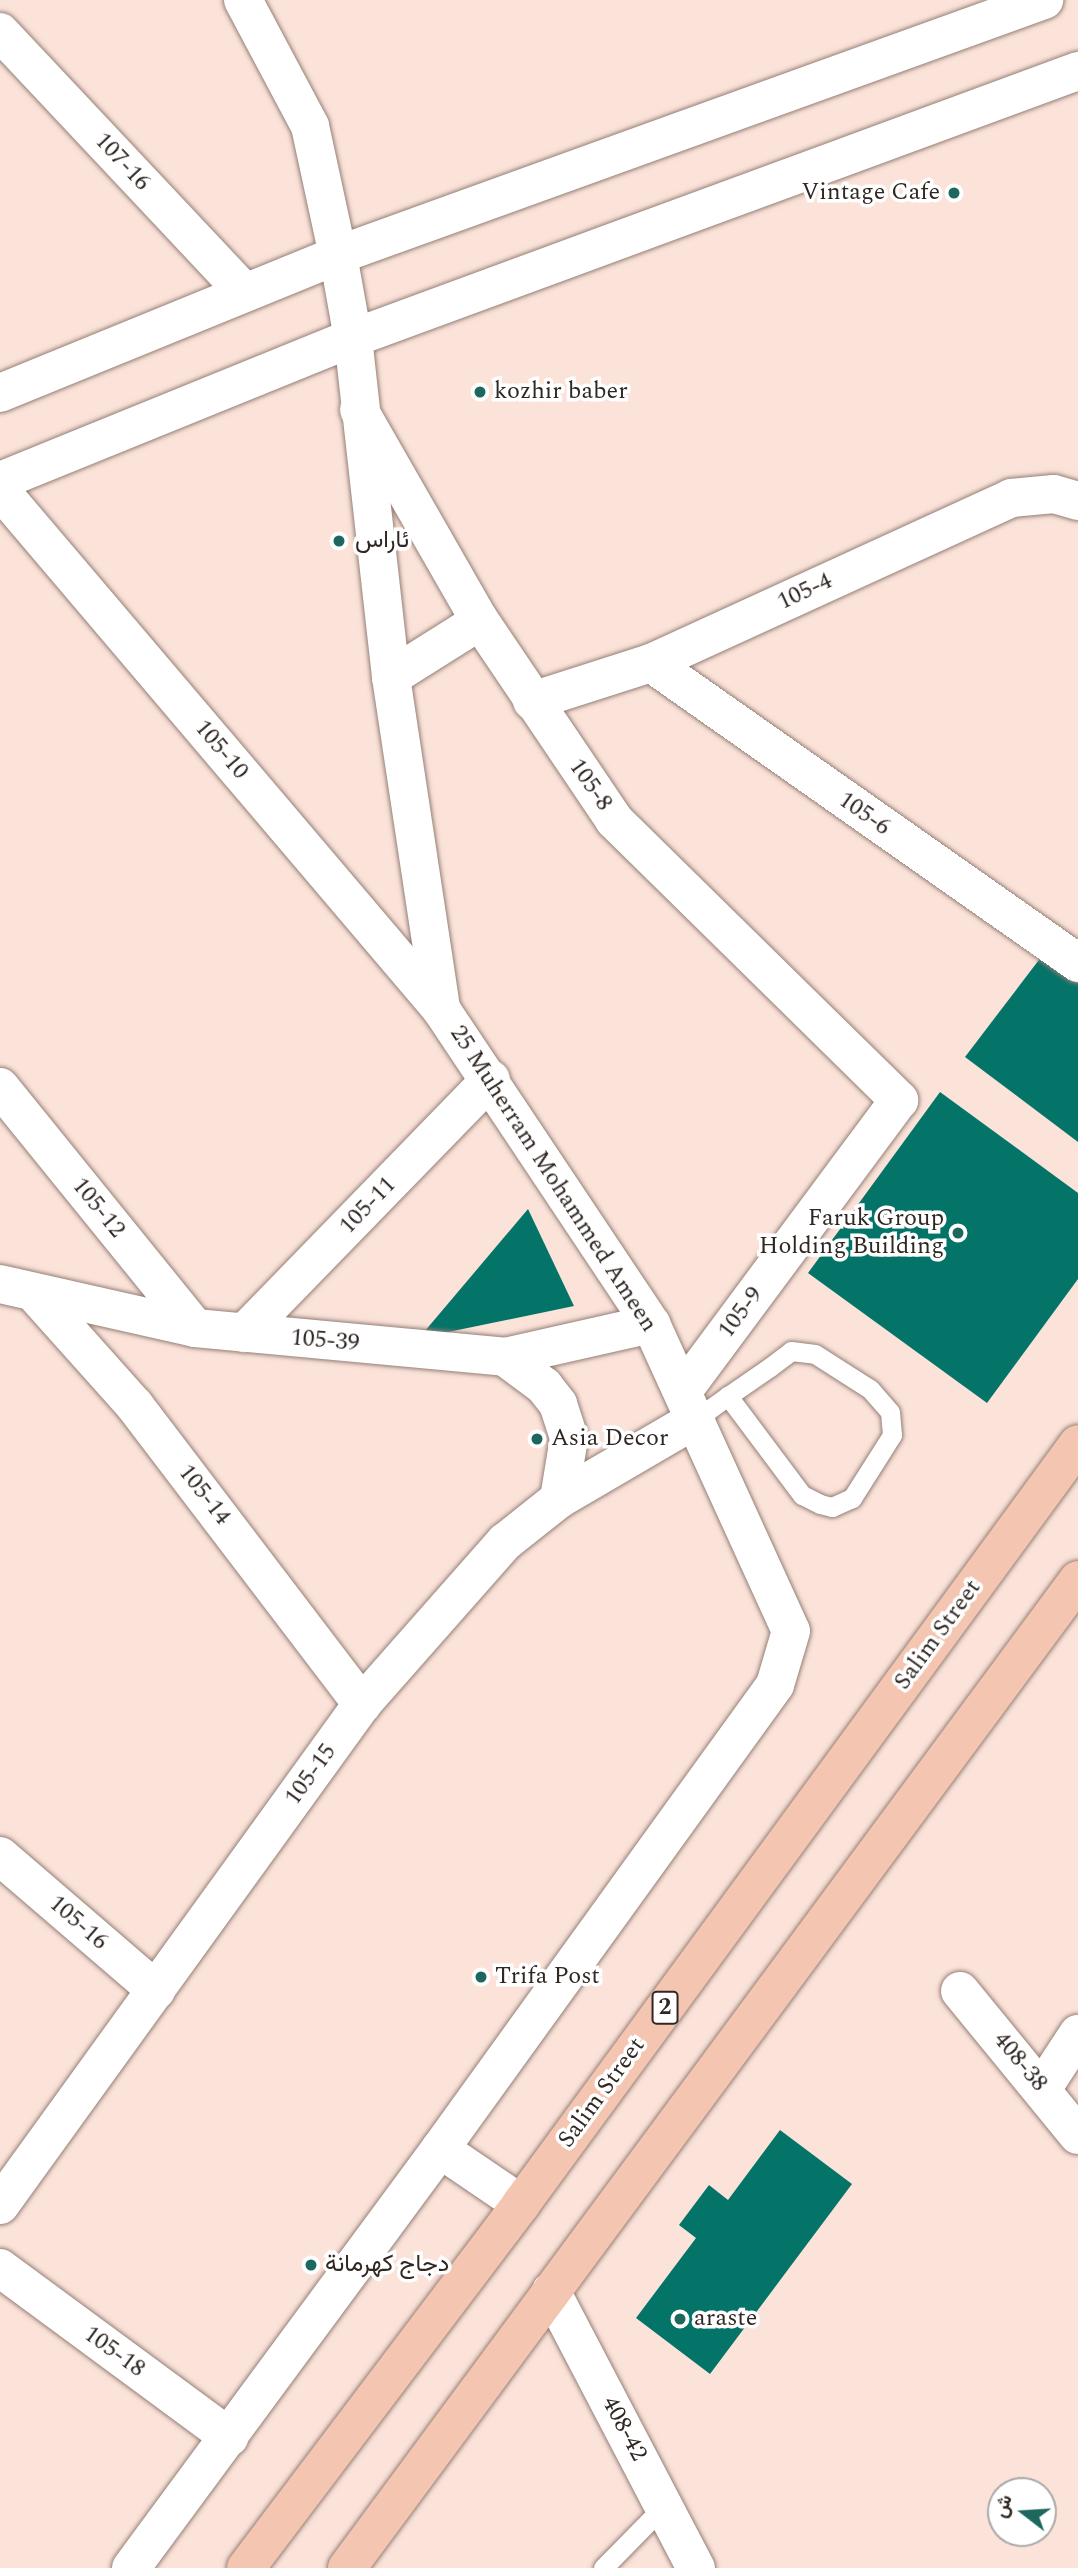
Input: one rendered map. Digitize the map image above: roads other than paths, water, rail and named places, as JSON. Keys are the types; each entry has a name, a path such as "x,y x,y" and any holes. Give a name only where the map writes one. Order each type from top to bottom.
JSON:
{"main road":[{"name":"Salim Street","path":"246,2568 521,2204 1078,1444"},
{"path":"347,2568 1078,1580"}],"street":[{"name":"25 Muherram Mohammed Ameen","path":"131,2568 440,2150 775,1685 786,1658 791,1631 651,1324 491,1079 442,1009 391,677 358,409 353,338 338,255 310,126 243,0"},
{"path":"0,393 338,255 1044,0"},
{"name":"107-16","path":"0,32 244,292"},
{"path":"0,481 353,338 1078,71"},
{"name":"105-8","path":"358,409 480,621 614,820 899,1100"},
{"name":"105-10","path":"0,490 442,1009"},
{"name":"105-4","path":"532,701 651,663 1012,498 1054,494 1078,501"},
{"path":"391,677 480,621"},
{"name":"105-6","path":"651,663 1078,963"},
{"name":"105-11","path":"244,1333 491,1079"},
{"name":"105-12","path":"0,1087 195,1328"},
{"name":"105-9","path":"690,1405 899,1100"},
{"name":"105-39","path":"17,1289 195,1328 505,1357 651,1324"},
{"name":"105-14","path":"17,1289 135,1406 362,1704"},
{"path":"505,1357 544,1386 558,1404 569,1438 559,1499"},
{"name":"105-15","path":"0,2205 362,1704 505,1542 559,1499 690,1405"},
{"name":"105-16","path":"0,1856 156,1990"},
{"name":"408-38","path":"960,1991 1078,2135"},
{"path":"1042,2089 1078,2034"},
{"path":"440,2150 521,2204"},
{"name":"105-18","path":"0,2268 229,2437"},
{"name":"408-42","path":"551,2291 696,2568"}],"lane":[{"path":"690,1405 728,1396 792,1351 815,1354 870,1389 890,1412 892,1436 852,1497 832,1507 802,1495 728,1396"},
{"path":"603,2568 664,2505"}],"place":[{"name":"Vintage Cafe","path":"954,193"},
{"name":"kozhir baber","path":"480,392"},
{"name":"ئاراس","path":"339,541"},
{"name":"Faruk Group Holding Building","path":"958,1233"},
{"name":"Asia Decor","path":"537,1439"},
{"name":"Trifa Post","path":"481,1977"},
{"name":"دجاج كهرمانة","path":"311,2265"},
{"name":"araste","path":"680,2319"}]}
